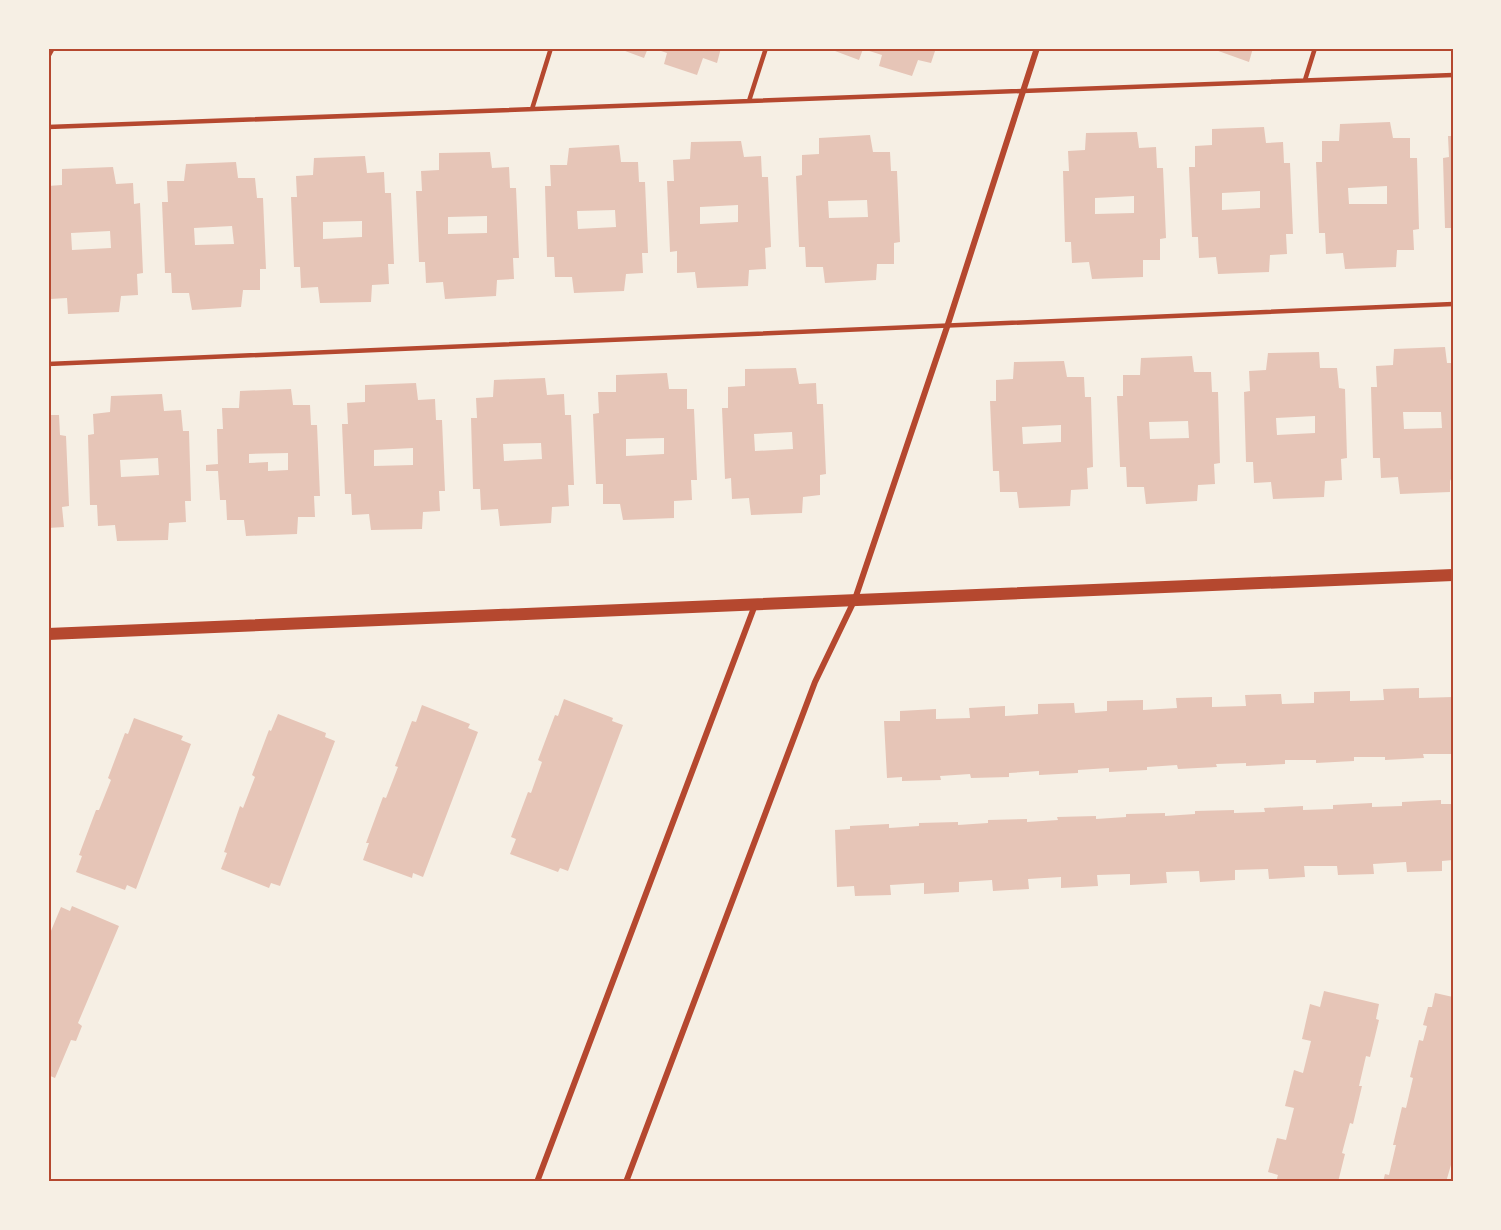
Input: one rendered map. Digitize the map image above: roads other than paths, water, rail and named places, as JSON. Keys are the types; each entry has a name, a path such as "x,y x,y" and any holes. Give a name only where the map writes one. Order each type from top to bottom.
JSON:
{"main road":[{"path":"48,634 1453,574"}],"street":[{"path":"626,1182 815,682 855,599 947,327 1037,48"},
{"path":"537,1182 755,604"}],"lane":[{"path":"48,57 53,48"},
{"path":"531,109 551,48"},
{"path":"749,101 766,48"},
{"path":"1305,80 1315,48"},
{"path":"48,127 1453,75"},
{"path":"48,364 1453,304"}]}
